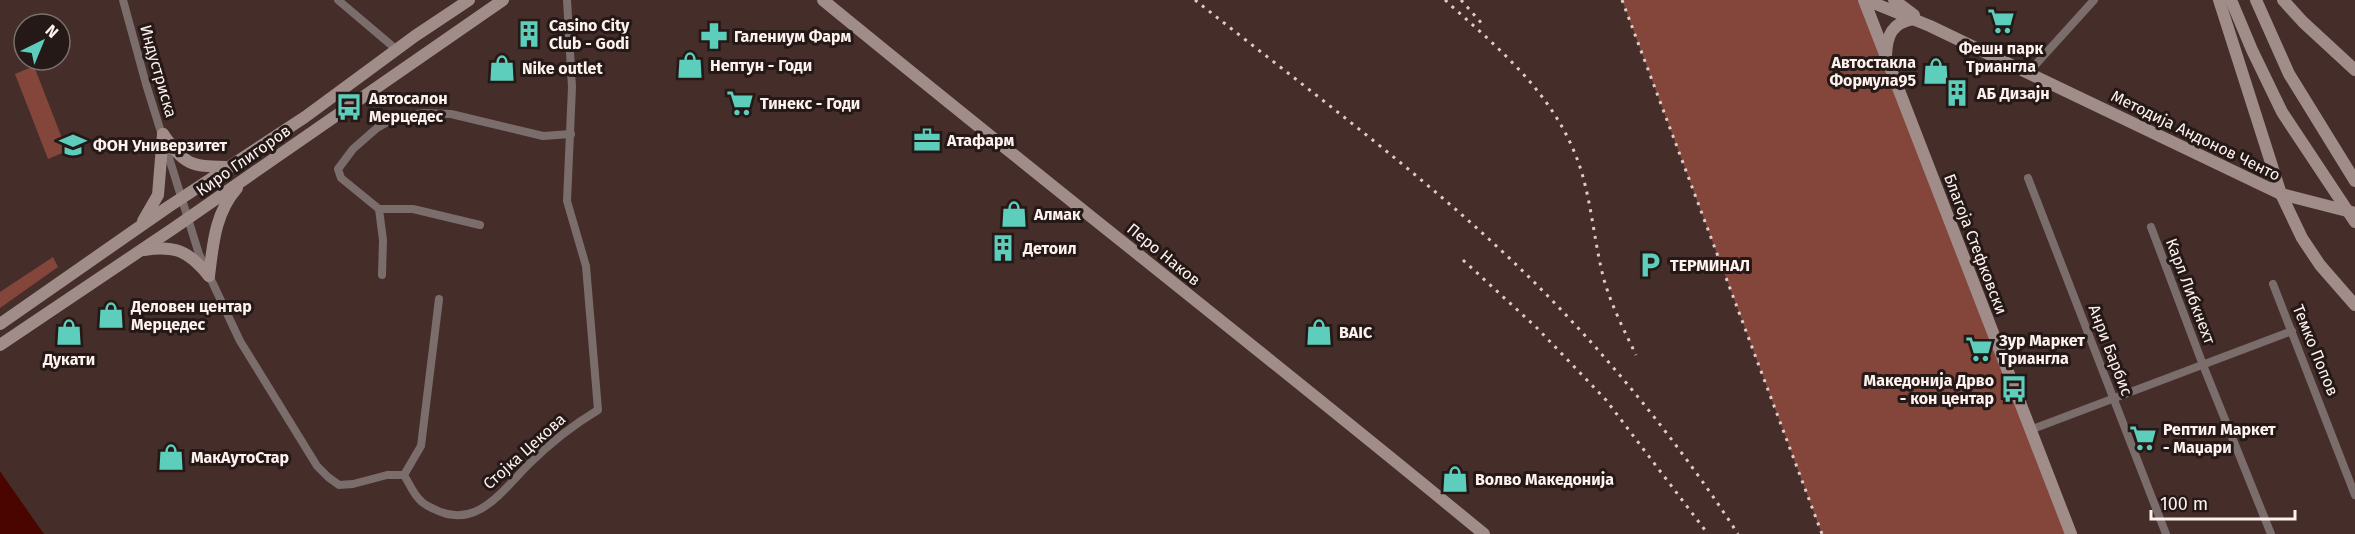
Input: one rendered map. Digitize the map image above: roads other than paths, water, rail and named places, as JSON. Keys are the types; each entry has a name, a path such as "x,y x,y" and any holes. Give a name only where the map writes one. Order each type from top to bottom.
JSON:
{"street":[{"name":"Индустриска","path":"123,0 146,84 188,218"},
{"path":"338,0 397,50"},
{"name":"Киро Глигоров","path":"0,324 182,198 305,117 470,0"},
{"name":"Киро Глигоров","path":"0,345 503,0"},
{"name":"Перо Наков","path":"823,0 1352,425 1484,534"},
{"name":"Методија Андонов Ченто","path":"1865,0 1930,26 2281,194 2355,213"},
{"name":"Благоја Стефковски","path":"1865,0 2071,534"},
{"name":"Методија Андонов Ченто","path":"1894,0 1930,26"},
{"path":"2028,73 2094,0"},
{"path":"2219,0 2281,194 2302,238 2320,265 2355,305"},
{"path":"2231,0 2282,112 2355,222"},
{"path":"2256,0 2289,74 2355,181"},
{"path":"2283,0 2303,22 2355,70"},
{"name":"Стојка Цекова","path":"404,475 421,502 446,515 463,516 482,509 502,493 530,463 564,433 598,410 586,266 567,201 566,184 572,134 572,87 566,1"},
{"path":"1886,59 1887,38 1890,32 1897,25 1913,19"},
{"path":"480,225 413,209 379,209 341,178 338,169 340,164 377,128 398,116 424,113 452,114 543,136 572,134"},
{"path":"163,134 174,150 195,166 231,167"},
{"path":"132,234 149,213 158,195 161,181 163,134"},
{"path":"209,276 214,235 224,205 249,174"},
{"name":"Анри Барбис","path":"2028,178 2166,534"},
{"path":"379,209 383,240 382,275"},
{"path":"188,218 199,254 224,310 262,380 317,466 339,485 353,484 387,475 404,475 421,446 439,299"},
{"name":"Карл Либкнехт","path":"2151,227 2203,365 2271,534"},
{"path":"140,251 172,248 188,255 209,276"},
{"name":"Темко Попов","path":"2273,284 2355,495"},
{"name":"Карл Либкнехт","path":"2030,430 2292,331"}],"railway":[{"path":"1195,0 1411,171 1533,281 1589,340 1668,434 1738,534"},
{"path":"1445,0 1520,70 1552,110 1565,132 1576,156 1585,185 1606,286 1636,355"},
{"path":"1461,0 1485,27"},
{"path":"1622,0 1822,534"},
{"path":"1463,260 1537,328 1606,400 1708,534"}],"place":[{"name":"Фешн парк Триангла","path":"2001,21"},
{"name":"Casino City Club - Godi","path":"529,34"},
{"name":"Галениум Фарм","path":"714,36"},
{"name":"Нептун - Годи","path":"690,65"},
{"name":"Nike outlet","path":"502,68"},
{"name":"Автостакла Формула95","path":"1936,71"},
{"name":"АБ Дизајн","path":"1957,93"},
{"name":"Тинекс - Годи","path":"740,103"},
{"name":"Автосалон Мерцедес","path":"349,107"},
{"name":"Атафарм","path":"927,140"},
{"name":"ФОН Универзитет","path":"73,145"},
{"name":"Алмак","path":"1014,214"},
{"name":"Детоил","path":"1003,248"},
{"name":"ТЕРМИНАЛ","path":"1650,265"},
{"name":"Деловен центар Мерцедес","path":"111,315"},
{"name":"Дукати","path":"69,332"},
{"name":"BAIC","path":"1319,332"},
{"name":"Зур Маркет Триангла","path":"1979,349"},
{"name":"Македонија Дрво - кон центар","path":"2014,389"},
{"name":"Рептил Маркет - Маџари","path":"2143,438"},
{"name":"МакАутоСтар","path":"171,457"},
{"name":"Волво Македонија","path":"1455,479"}]}
